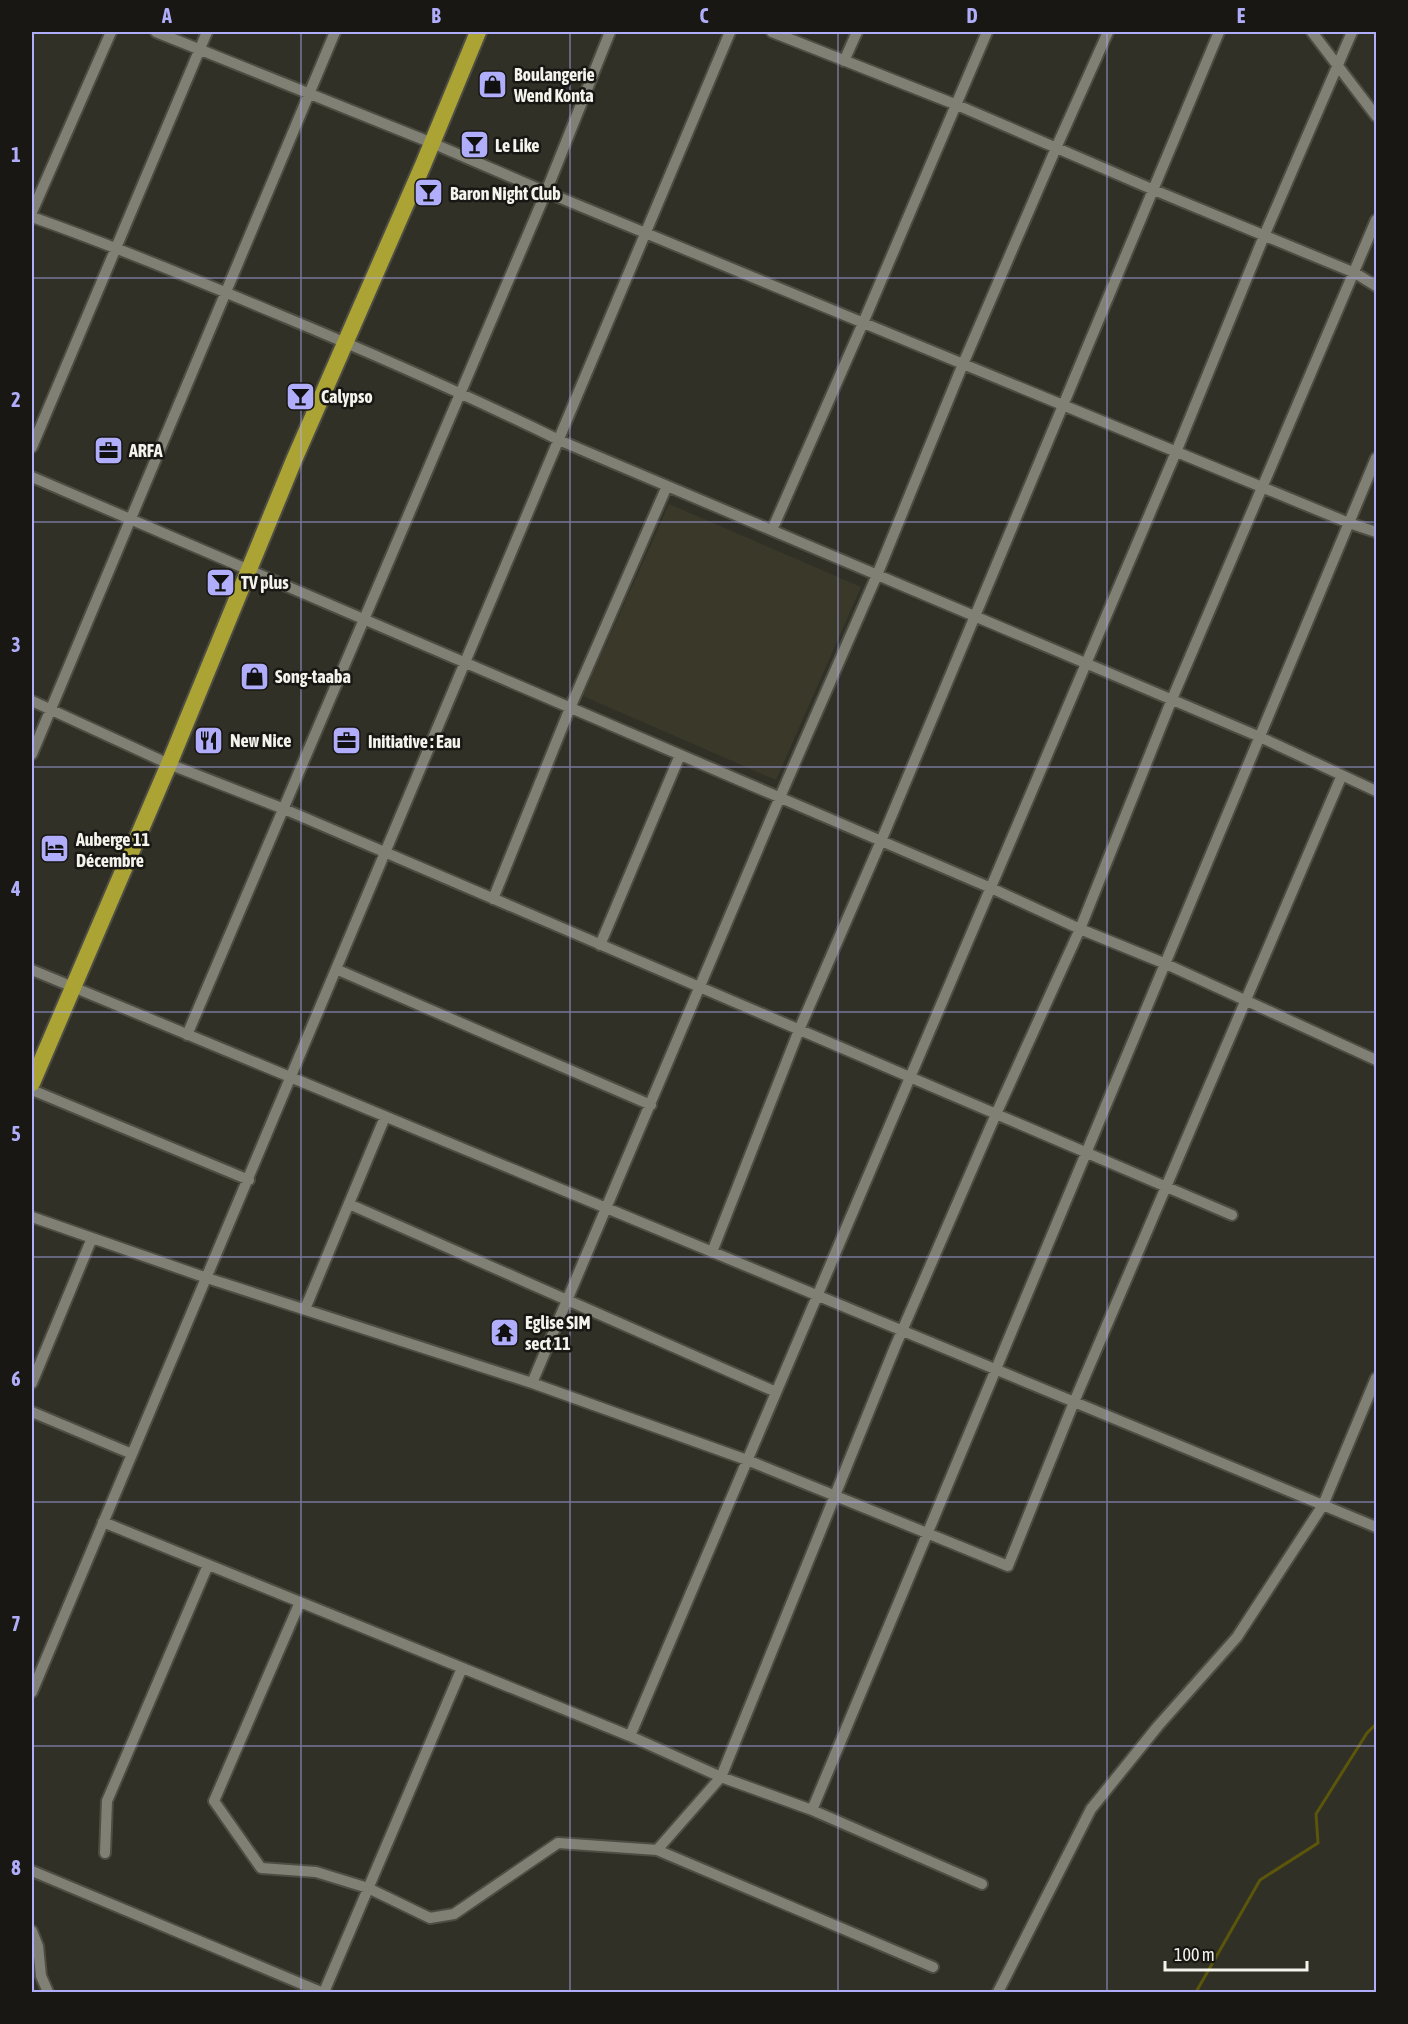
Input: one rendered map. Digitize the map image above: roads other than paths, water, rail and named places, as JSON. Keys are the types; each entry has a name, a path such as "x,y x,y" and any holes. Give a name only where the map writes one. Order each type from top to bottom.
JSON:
{"highway":[{"path":"32,1083 478,32"}],"street":[{"path":"32,212 111,32"},
{"path":"156,32 432,143 1349,524 1377,532"},
{"path":"32,447 207,32"},
{"path":"32,754 335,32"},
{"path":"187,1035 546,192 610,32"},
{"path":"32,1692 468,664 730,32"},
{"path":"772,32 957,105 1355,273 1377,286"},
{"path":"844,61 857,32"},
{"path":"772,530 987,32"},
{"path":"532,1383 877,574 963,364 1108,32"},
{"path":"711,1252 799,1030 881,841 1219,32"},
{"path":"1312,32 1377,116"},
{"path":"630,1736 1087,663 1264,236 1352,32"},
{"path":"32,217 116,246 345,342 461,392 561,441 1260,736 1377,791"},
{"path":"657,1850 721,1777 902,1330 1080,929 1172,699 1377,220"},
{"path":"812,1810 1377,458"},
{"path":"32,477 991,888 1080,929 1166,964 1377,1060"},
{"path":"493,899 570,708 667,486"},
{"path":"32,701 169,764 388,854 1232,1215"},
{"path":"600,945 680,755"},
{"path":"32,1217 207,1278 532,1383 747,1460 1008,1566 1074,1402 1342,776"},
{"path":"32,970 1377,1527"},
{"path":"339,970 651,1106"},
{"path":"32,1090 249,1180"},
{"path":"305,1310 385,1117"},
{"path":"349,1204 776,1392"},
{"path":"32,1383 92,1238"},
{"path":"998,1992 1091,1809 1158,1726 1238,1637 1323,1505 1377,1378"},
{"path":"32,1414 132,1454"},
{"path":"103,1522 630,1736 721,1777 812,1810 982,1884"},
{"path":"105,1853 107,1802 208,1565"},
{"path":"300,1602 214,1800 261,1868 316,1872 368,1888 430,1918 454,1914 558,1843 657,1850 933,1967"},
{"path":"32,1871 322,1992 462,1668"},
{"path":"32,1931 38,1946 41,1976 48,1992"}],"waterway":[{"path":"1196,1992 1260,1880 1318,1843 1316,1814 1367,1733 1376,1724"}],"place":[{"name":"Boulangerie Wend Konta","path":"493,84"},
{"name":"Le Like","path":"474,145"},
{"name":"Baron Night Club","path":"429,193"},
{"name":"Calypso","path":"300,396"},
{"name":"ARFA","path":"108,450"},
{"name":"TV plus","path":"220,582"},
{"name":"Song-taaba","path":"254,676"},
{"name":"New Nice","path":"209,740"},
{"name":"Initiative : Eau","path":"347,741"},
{"name":"Auberge 11 Décembre","path":"55,849"},
{"name":"Eglise SIM sect 11","path":"504,1332"}]}
